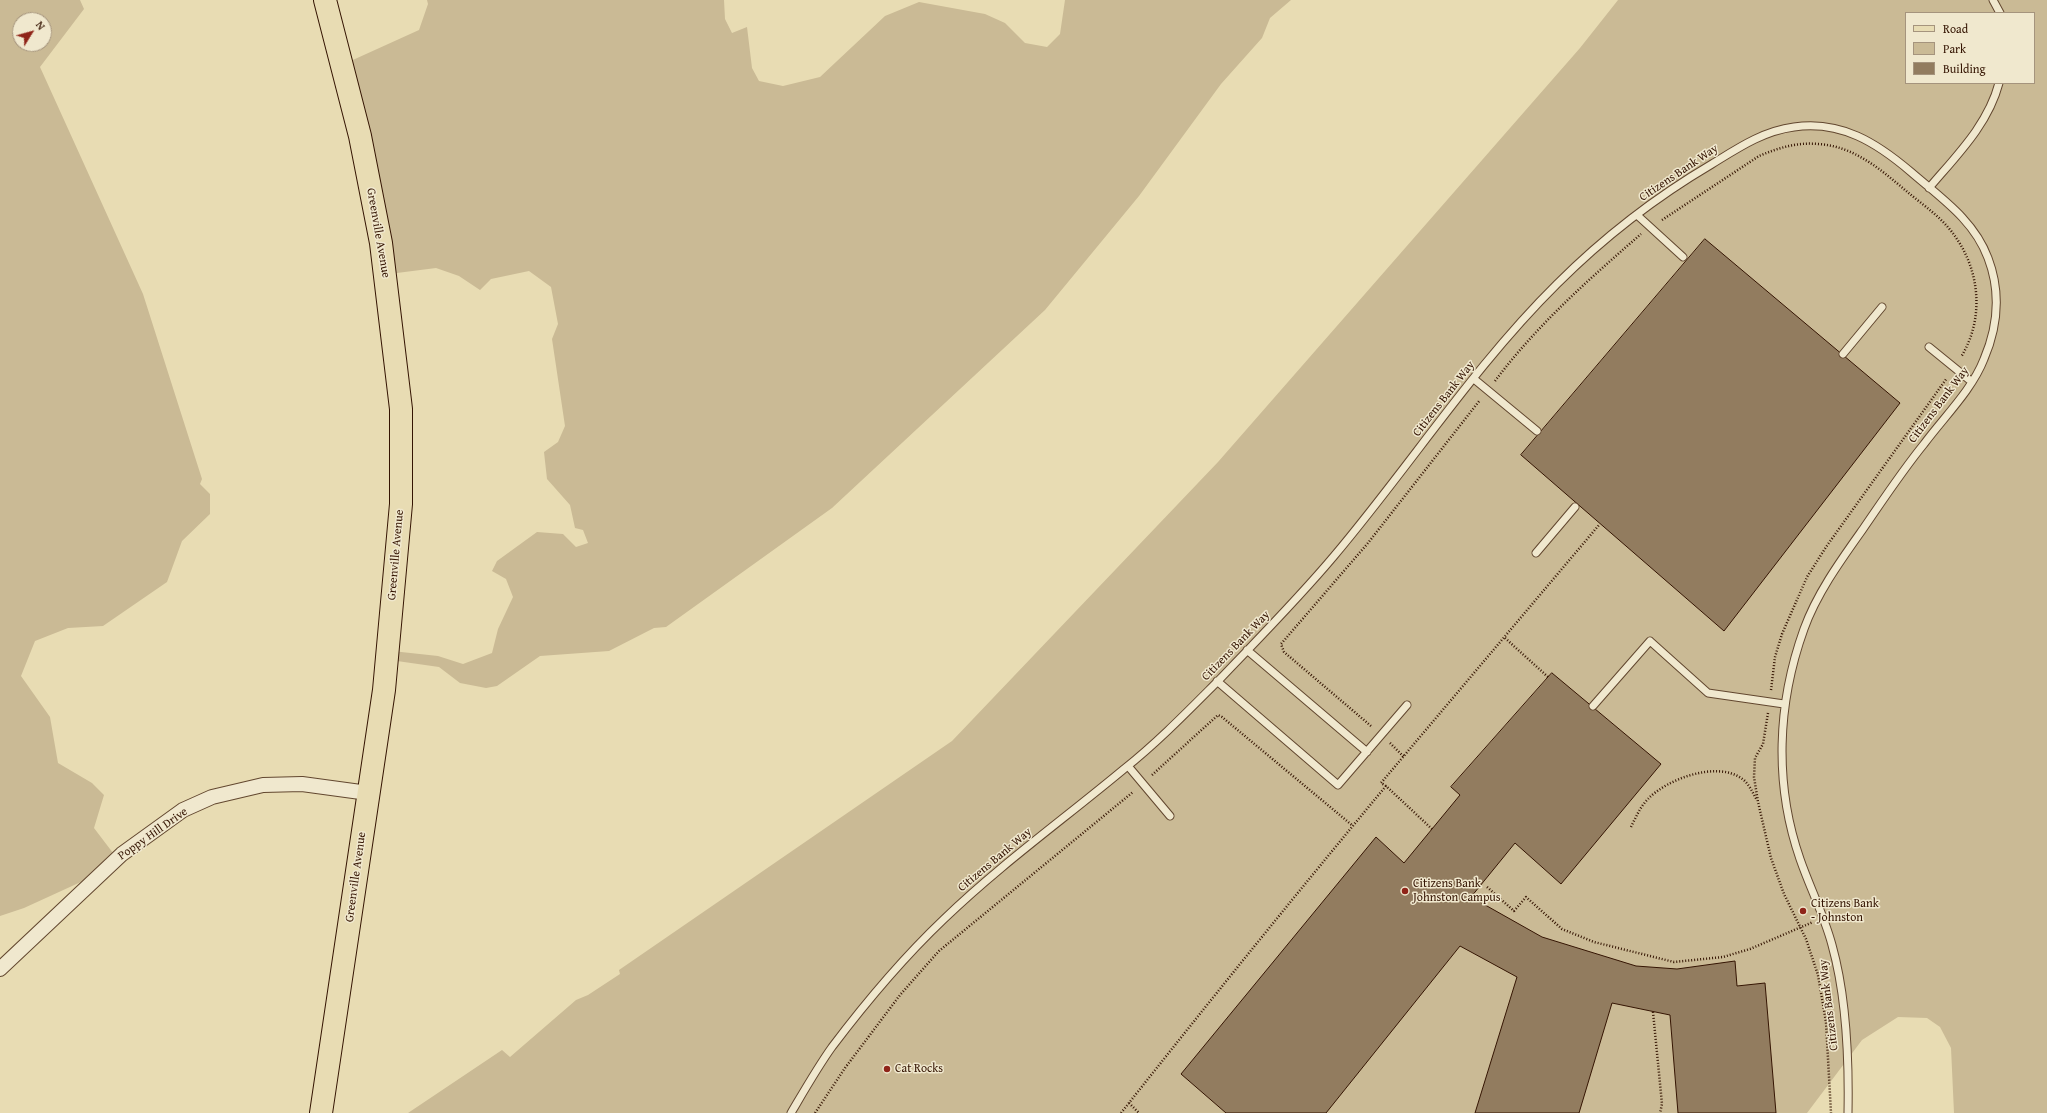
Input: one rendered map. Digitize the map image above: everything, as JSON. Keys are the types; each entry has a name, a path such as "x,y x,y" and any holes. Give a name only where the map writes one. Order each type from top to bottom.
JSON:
{"main road":[{"name":"Greenville Avenue","path":"321,1113 384,690 401,504 401,409 381,243 360,136 325,0"}],"street":[{"name":"Poppy Hill Drive","path":"0,969 122,854 183,810 212,797 263,785 302,784 368,793"}],"lane":[{"path":"1994,0 2000,12"},
{"path":"1929,188 1982,123 1994,101 1999,84"},
{"name":"Citizens Bank Way","path":"791,1113 829,1052 868,1001 912,950 972,893 1158,740 1275,622 1334,556 1502,344 1554,286 1590,253 1638,214 1694,174 1749,141 1771,132 1797,126 1838,128 1867,139 1890,154 1968,221 1981,242 1997,288 1996,324 1982,366 1972,382 1913,458 1825,587 1806,623 1793,662 1784,704 1781,750 1783,780 1788,812 1799,857 1824,918 1838,973 1846,1048 1848,1113"},
{"path":"1638,214 1683,257"},
{"path":"1843,354 1882,307"},
{"path":"1929,348 1972,382"},
{"path":"1474,379 1537,431"},
{"path":"1536,553 1575,507"},
{"path":"1593,706 1650,641 1708,693 1784,704"},
{"path":"1246,650 1367,752"},
{"path":"1217,681 1338,785 1382,736 1407,705"},
{"path":"1128,766 1170,816"}],"path":[{"path":"1404,757 1382,736 1284,652 1281,644 1368,543 1542,325 1595,273 1650,227 1759,156 1777,148 1796,144 1818,144 1851,152 1866,159 1884,173 1945,225 1964,252 1975,281 1977,298 1976,315 1972,334 1954,368 1826,546 1807,577 1782,634 1775,657 1763,744 1755,758 1754,777 1758,802 1771,858 1784,894 1806,939 1818,975 1826,1022 1831,1113"},
{"path":"1432,829 1381,782 1505,638 1599,525"},
{"path":"1505,638 1548,677"},
{"path":"815,1113 845,1068 900,995 938,951 1143,784 1218,715 1353,826"},
{"path":"1631,828 1640,809 1661,787 1674,780 1698,773 1718,772 1732,774 1741,778 1748,784 1758,802"},
{"path":"1121,1113 1386,786"},
{"path":"1487,887 1514,911 1526,897 1562,929 1594,942 1674,962 1723,957 1750,949 1824,918"},
{"path":"1653,1012 1662,1104 1660,1113"},
{"path":"1129,1103 1139,1113"}],"green space":[{"path":"0,0 80,0 84,9 52,51 52,12 12,12 12,52 51,52 40,67 143,294 202,479 200,484 210,494 210,514 182,541 167,582 103,626 68,628 35,641 21,676 50,717 58,763 92,783 104,795 94,828 113,853 83,881 24,908 0,916"},
{"path":"427,0 724,0 725,19 732,33 747,27 752,68 759,81 783,86 820,77 885,16 919,2 985,14 1005,23 1025,43 1047,47 1060,34 1065,0 1291,0 1270,18 1262,38 1221,84 1139,196 1045,310 832,508 666,627 654,628 609,651 540,656 497,686 486,688 460,683 439,667 390,660 392,651 438,656 463,664 492,653 498,629 513,597 506,579 492,571 497,561 537,532 563,534 576,547 588,543 583,530 575,528 570,505 547,479 544,452 558,442 565,426 552,339 558,324 551,287 529,271 491,279 480,290 459,276 436,268 389,274 344,64 419,30 428,4"},
{"path":"1618,0 2047,0 2047,1113 1954,1113 1951,1048 1940,1027 1927,1018 1898,1017 1862,1040 1807,1113 408,1113 502,1050 510,1057 576,1000 588,995 620,974 619,970 952,741 1218,462 1580,48"}],"building":[{"path":"1705,239 1900,403 1724,631 1521,455"},
{"name":"Citizens Bank Johnston Campus","path":"1552,673 1661,764 1561,884 1515,843 1471,897 1542,937 1636,966 1677,969 1735,961 1737,986 1765,983 1776,1113 1678,1113 1670,1015 1612,1003 1579,1113 1475,1113 1517,977 1460,946 1326,1113 1226,1113 1181,1074 1376,837 1404,863 1460,795 1451,787"}],"place":[{"name":"Citizens Bank Johnston Campus","path":"1405,891"},
{"name":"Citizens Bank - Johnston","path":"1803,911"},
{"name":"Cat Rocks","path":"887,1069"}]}
